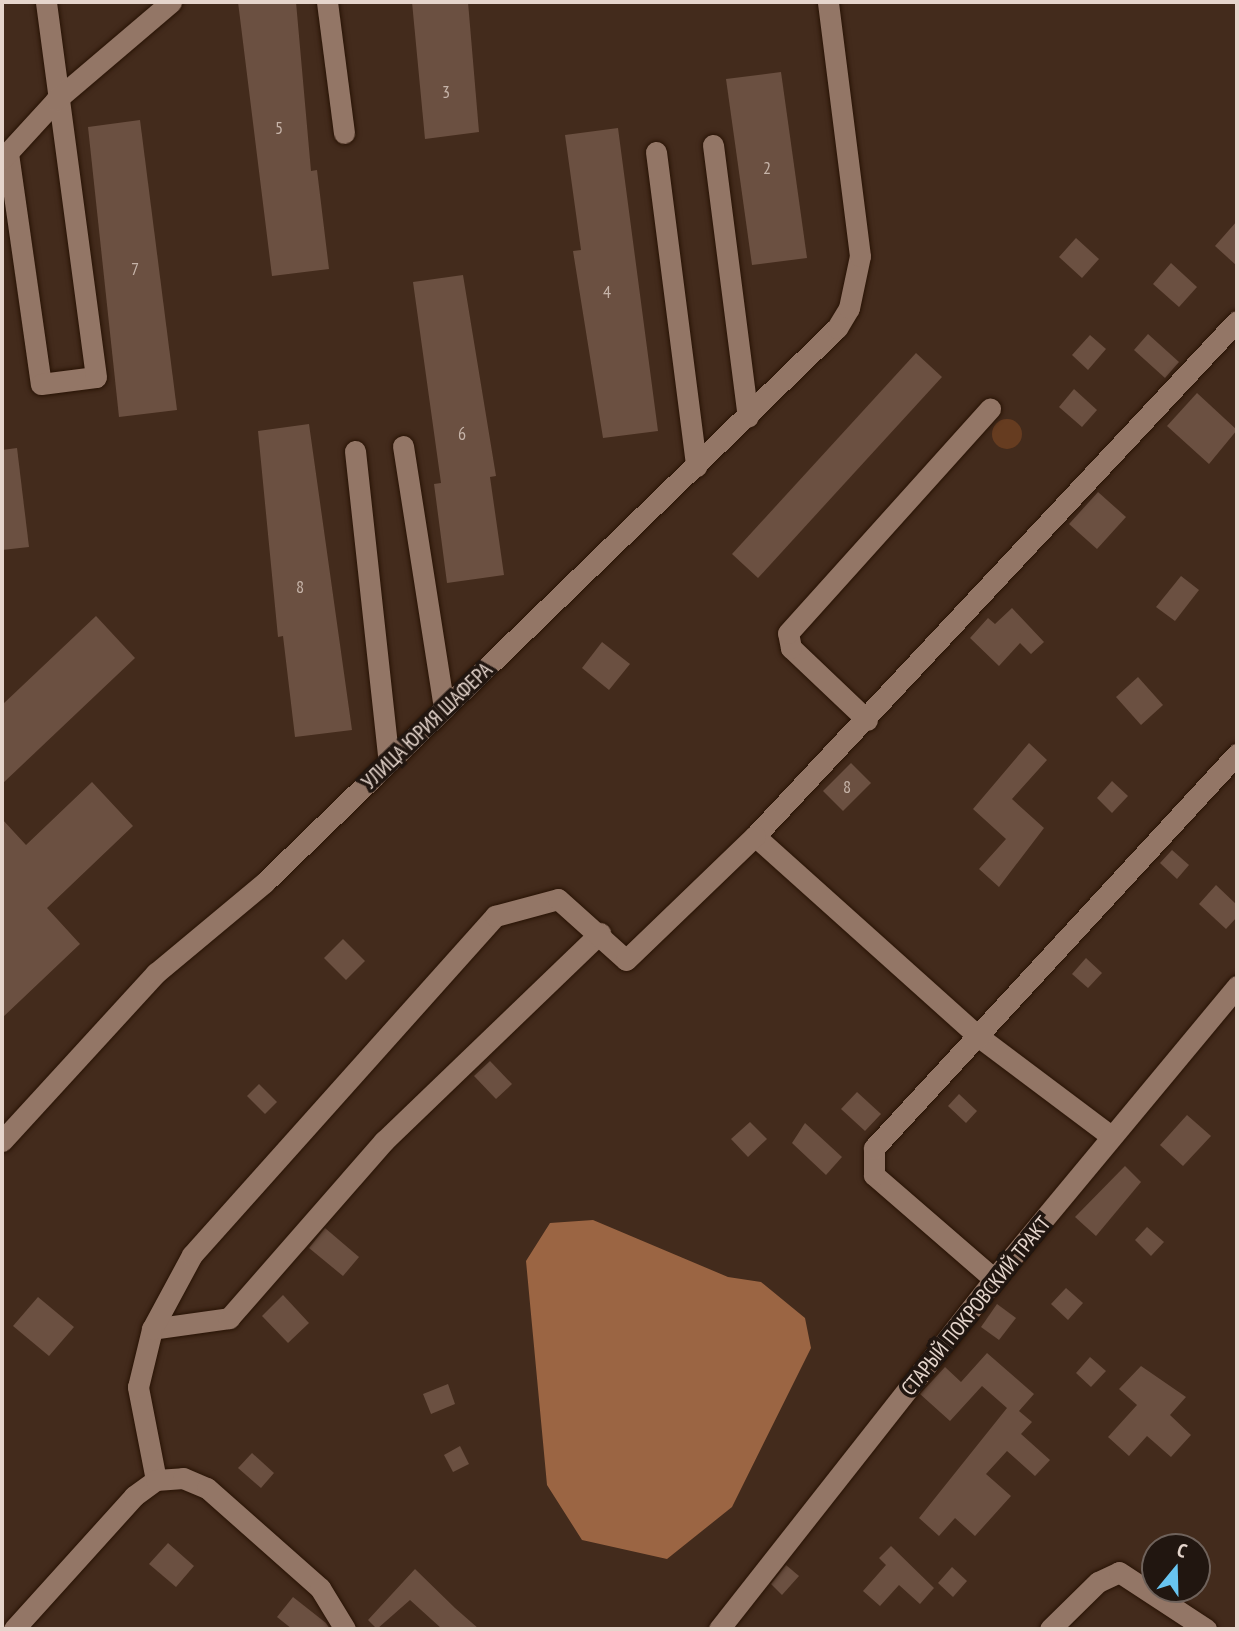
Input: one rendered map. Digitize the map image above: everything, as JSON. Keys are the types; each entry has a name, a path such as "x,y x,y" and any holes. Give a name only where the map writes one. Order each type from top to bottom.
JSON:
{"street":[{"path":"46,2 56,100 96,377 41,384 5,156 56,100 171,2"},
{"path":"327,2 344,134"},
{"name":"УЛИЦА ЮРИЯ ШАФЕРА","path":"2,1141 156,973 264,883 748,416 849,308 860,256 857,195 828,2"},
{"path":"713,145 748,416"},
{"path":"656,152 696,466"},
{"path":"156,1480 138,1387 152,1329 192,1255 495,916 558,899 600,933 616,957 636,957 867,720 1237,321"},
{"path":"867,720 791,648 789,630 990,410"},
{"path":"404,446 444,709"},
{"path":"355,451 389,762"},
{"path":"994,1279 873,1175 869,1161 874,1148 1237,754"},
{"path":"755,836 979,1037 1111,1136"},
{"path":"152,1329 229,1318 384,1141 600,933"},
{"name":"СТАРЫЙ ПОКРОВСКИЙ ТРАКТ","path":"719,1629 994,1279 1237,986"},
{"path":"14,1629 134,1496 156,1480 183,1478 207,1488 320,1588 345,1629"},
{"path":"1049,1629 1098,1582 1119,1572 1206,1629"}],"shaded area":[{"path":"1007,419 1018,423 1022,434 1018,445 1007,449 996,445 992,434 996,423"},
{"path":"593,1220 728,1277 761,1282 805,1318 811,1348 732,1507 667,1559 582,1540 547,1485 526,1261 550,1223"}],"building":[{"path":"238,2 296,2 311,171 317,170 329,269 272,276"},
{"path":"412,2 468,2 479,132 425,139"},
{"path":"781,72 807,258 752,265 726,79"},
{"path":"140,120 177,410 119,417 88,127"},
{"path":"618,128 658,431 603,438 573,251 581,250 565,135"},
{"path":"1237,221 1237,266 1215,246"},
{"path":"1076,238 1099,259 1082,278 1059,257"},
{"path":"1171,263 1197,287 1179,307 1153,284"},
{"path":"463,275 496,476 490,477 504,575 447,583 434,484 441,483 413,282"},
{"path":"1148,334 1179,362 1165,378 1134,350"},
{"path":"1090,335 1106,349 1088,370 1072,355"},
{"path":"916,353 942,377 758,578 732,554"},
{"path":"1074,389 1097,410 1082,427 1059,407"},
{"path":"1197,393 1237,430 1209,464 1167,426"},
{"path":"309,424 352,730 295,737 283,636 278,637 258,431"},
{"path":"17,448 29,547 2,550 2,450"},
{"path":"1098,492 1126,517 1097,549 1069,524"},
{"path":"1181,576 1199,590 1175,621 1156,607"},
{"path":"1012,608 1044,642 1031,654 1020,643 999,666 970,638 988,618 995,624"},
{"path":"96,616 135,658 2,784 2,705"},
{"path":"602,642 630,664 609,690 582,668"},
{"path":"1138,677 1163,705 1141,725 1116,697"},
{"path":"1029,743 1047,760 1012,799 1044,828 999,887 979,869 1006,839 973,809"},
{"path":"851,763 871,783 843,811 823,791"},
{"path":"1112,781 1128,796 1112,813 1097,798"},
{"path":"92,782 133,826 47,908 80,944 2,1018 2,819 26,845"},
{"path":"1172,850 1189,865 1177,879 1160,863"},
{"path":"1216,885 1237,905 1237,917 1226,929 1199,904"},
{"path":"343,939 365,961 346,980 324,958"},
{"path":"1086,958 1102,973 1088,988 1072,974"},
{"path":"490,1061 512,1084 496,1099 474,1076"},
{"path":"259,1084 277,1102 265,1114 247,1096"},
{"path":"857,1092 881,1114 865,1131 841,1109"},
{"path":"959,1094 977,1111 966,1123 948,1106"},
{"path":"1187,1115 1211,1136 1183,1166 1160,1145"},
{"path":"750,1122 767,1139 748,1157 731,1139"},
{"path":"805,1123 842,1157 826,1175 792,1143"},
{"path":"1125,1166 1141,1182 1096,1236 1075,1217"},
{"path":"1147,1227 1164,1242 1151,1256 1135,1240"},
{"path":"325,1228 359,1257 343,1276 309,1248"},
{"path":"1066,1288 1083,1303 1068,1320 1051,1304"},
{"path":"283,1295 309,1323 288,1343 262,1316"},
{"path":"38,1297 74,1327 49,1356 13,1326"},
{"path":"997,1304 1016,1318 999,1340 981,1327"},
{"path":"987,1353 1034,1394 1019,1411 1032,1422 1021,1434 1050,1460 1035,1476 1007,1451 986,1474 1011,1496 975,1536 955,1518 939,1536 919,1518 1007,1408 982,1386 950,1421 920,1394 945,1367 961,1382"},
{"path":"1090,1357 1106,1371 1091,1387 1076,1373"},
{"path":"1141,1366 1186,1397 1170,1415 1191,1435 1171,1457 1147,1436 1129,1456 1108,1437 1137,1405 1119,1389"},
{"path":"448,1384 455,1404 431,1414 423,1394"},
{"path":"460,1446 469,1464 453,1472 444,1455"},
{"path":"252,1453 274,1473 261,1488 238,1468"},
{"path":"168,1543 194,1566 176,1587 149,1564"},
{"path":"891,1546 934,1588 920,1604 899,1585 880,1606 863,1591 886,1565 879,1558"},
{"path":"786,1565 799,1576 782,1595 771,1584"},
{"path":"952,1567 967,1581 953,1597 938,1583"},
{"path":"415,1569 479,1629 442,1629 410,1600 377,1629 368,1620"},
{"path":"293,1597 330,1629 292,1629 277,1617"}]}
